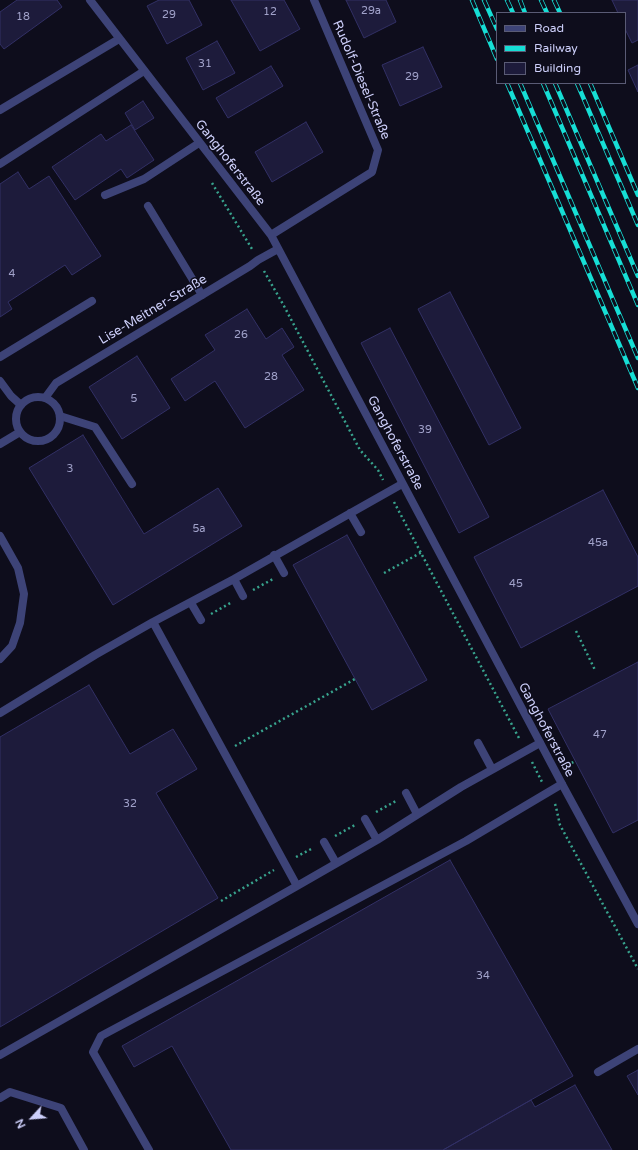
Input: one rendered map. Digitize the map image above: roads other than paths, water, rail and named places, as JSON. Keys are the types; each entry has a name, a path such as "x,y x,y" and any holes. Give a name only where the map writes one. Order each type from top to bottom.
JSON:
{"street":[{"name":"Ganghoferstraße","path":"90,0 271,235 402,484 638,924"},
{"name":"Rudolf-Diesel-Straße","path":"271,235 372,172 378,150 314,0"},
{"path":"0,110 119,39"},
{"path":"0,164 144,71"},
{"path":"105,194 144,179 199,143"},
{"path":"148,206 202,295"},
{"name":"Lise-Meitner-Straße","path":"45,398 56,383 278,249"},
{"path":"0,357 92,301"},
{"path":"0,381 11,396 21,405"},
{"path":"39,396 45,398 56,405 59,410 60,424 57,431 46,440 32,440 25,437 20,432 17,426 17,411 26,400 32,397 39,396"},
{"path":"60,416 96,426 132,484"},
{"path":"0,444 20,432"},
{"path":"0,713 95,655 153,622 191,603 402,484"},
{"path":"350,513 361,532"},
{"path":"0,536 18,568 24,594 20,624 12,646 0,659"},
{"path":"274,556 284,573"},
{"path":"234,579 243,596"},
{"path":"191,603 201,620"},
{"path":"153,622 297,886"},
{"path":"478,743 492,770"},
{"path":"0,1055 377,840 461,787 540,743"},
{"path":"149,1150 93,1052 101,1036 466,841 562,784"},
{"path":"406,793 417,814"},
{"path":"365,819 377,840"},
{"path":"324,842 336,863"},
{"path":"598,1072 638,1049"},
{"path":"0,1098 10,1092 60,1108 84,1150"}],"railway":[{"path":"472,0 496,57"},
{"path":"484,0 496,27"},
{"path":"507,0 513,12"},
{"path":"520,0 525,12"},
{"path":"541,0 547,12"},
{"path":"554,0 560,12"},
{"path":"507,84 638,388"},
{"path":"520,84 638,358"},
{"path":"543,84 638,305"},
{"path":"555,84 638,276"},
{"path":"577,84 638,225"},
{"path":"590,84 638,195"}]}
